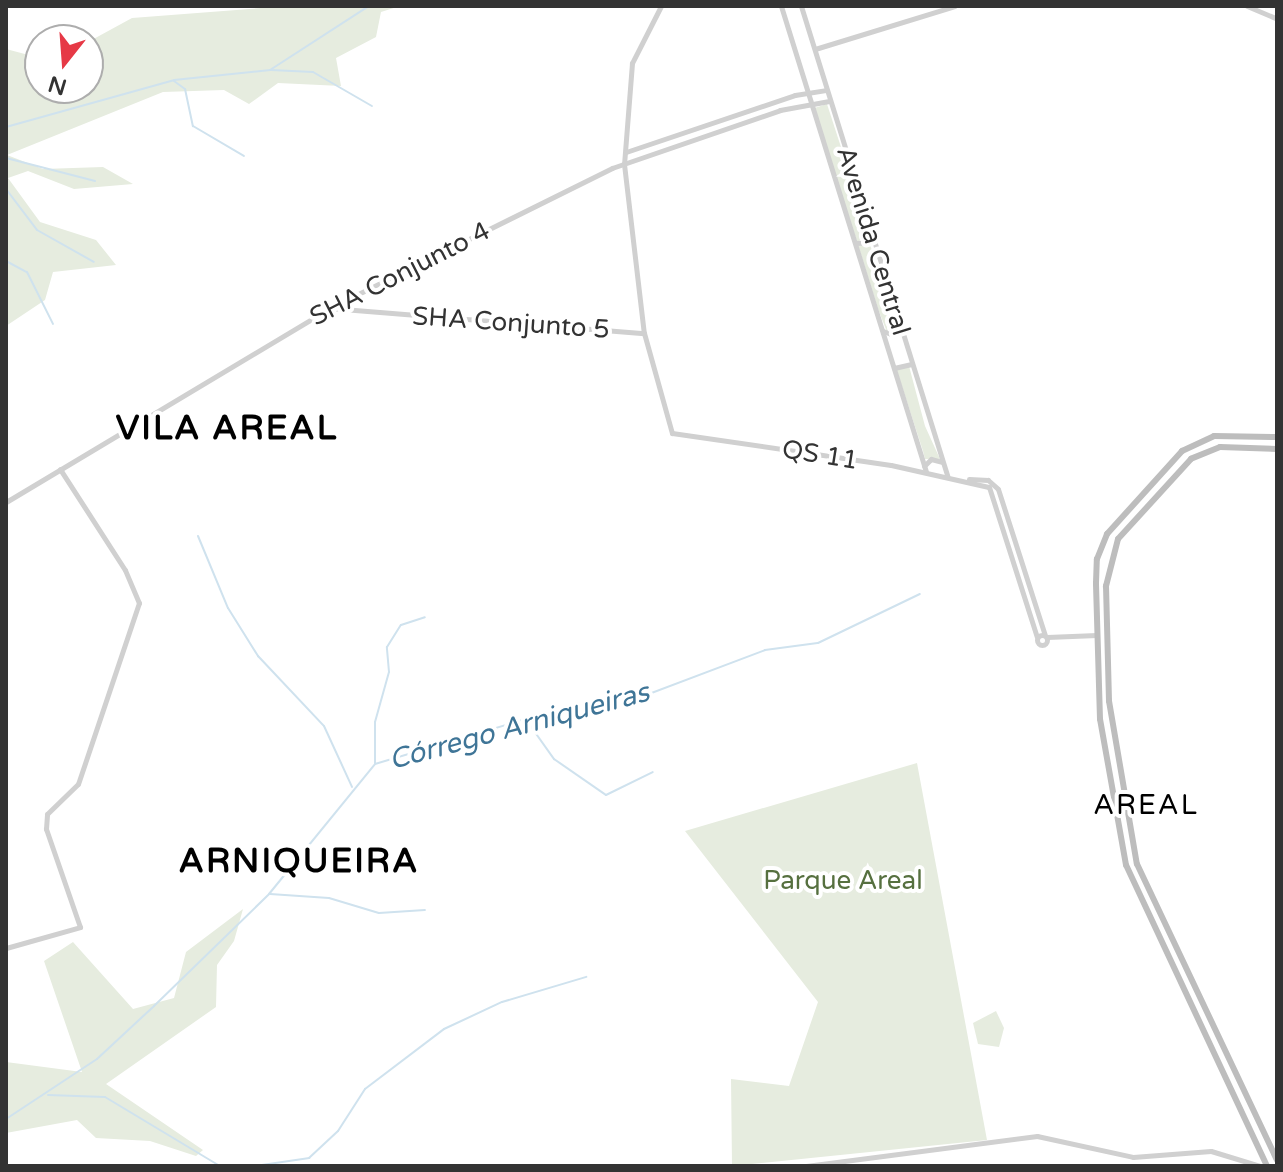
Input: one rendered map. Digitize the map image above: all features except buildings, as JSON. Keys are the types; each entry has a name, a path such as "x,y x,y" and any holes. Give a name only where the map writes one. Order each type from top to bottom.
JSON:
{"main road":[{"path":"1263,1165 1252,1128 1128,871 1113,798 1098,682 1096,566 1102,544 1165,468 1199,441 1225,435 1277,437"},
{"path":"1199,441 1202,452"},
{"path":"1277,449 1202,452 1174,477 1111,555 1106,586 1109,685 1125,799 1140,873 1193,976 1277,1160"},
{"path":"1165,468 1174,477"},
{"path":"1098,672 1109,673"},
{"path":"1098,682 1109,685"},
{"path":"1113,798 1125,799"},
{"path":"1116,813 1127,811"},
{"path":"1182,981 1193,976"},
{"path":"1190,999 1201,995"},
{"path":"1252,1128 1262,1125"}],"street":[{"path":"644,333 624,155 632,63 661,6"},
{"name":"Avenida Central","path":"781,6 925,469"},
{"name":"Avenida Central","path":"801,6 947,476"},
{"path":"814,49 955,6"},
{"path":"1247,6 1277,19"},
{"path":"625,140 634,147 795,95 826,90"},
{"path":"795,95 799,105"},
{"name":"SHA Conjunto 4","path":"6,502 192,386 330,308 612,168 670,145 799,105 829,101"},
{"path":"678,132 681,142"},
{"path":"668,136 670,145"},
{"name":"SHA Conjunto 4","path":"612,168 634,147"},
{"path":"624,155 631,159"},
{"path":"856,243 874,243"},
{"path":"345,300 346,310"},
{"name":"SHA Conjunto 5","path":"330,308 644,333"},
{"path":"882,330 891,334 900,327"},
{"name":"QS 11","path":"644,333 672,433 925,469 992,485"},
{"path":"894,368 912,364"},
{"path":"925,469 931,459 943,462"},
{"path":"6,948 80,927 46,829 47,814 78,784 139,603 125,570 60,469"},
{"path":"992,485 1037,637 1097,635"},
{"path":"992,485 1046,638"},
{"path":"806,1166 1037,1136 1133,1157 1211,1151 1263,1165"}],"green space":[{"path":"288,6 400,6 381,12 376,37 336,58 341,86 278,83 249,104 224,90 163,92 7,155 43,169 103,167 133,184 74,189 28,171 8,178 40,222 96,240 116,265 53,272 45,300 6,326 6,49 24,54 24,104 104,104 104,33 132,18"},
{"path":"827,104 870,237 857,241 814,108"},
{"path":"869,242 898,325 893,332 887,332 858,245"},
{"path":"909,366 925,426 940,459 925,459 896,368"},
{"name":"Parque Areal","path":"917,763 987,1140 732,1166 731,1079 789,1086 818,1002 685,831"},
{"path":"243,909 234,941 217,965 216,1007 106,1084 203,1150 196,1156 150,1141 96,1138 77,1120 6,1133 6,1062 82,1072 44,961 73,942 133,1009 174,998 186,952"},
{"path":"996,1011 1004,1028 999,1047 978,1044 973,1023"}],"waterway":[{"path":"6,127 174,80 270,70 369,6"},
{"path":"271,70 313,72 372,106"},
{"path":"174,81 185,89 193,126 244,156"},
{"path":"6,158 95,181"},
{"path":"6,189 37,230 94,262"},
{"path":"6,261 27,272 53,324"},
{"path":"198,536 228,608 258,656 324,726 352,787"},
{"name":"Córrego Arniqueiras","path":"6,1119 97,1059 154,1006 269,894 375,764 526,719 625,703 765,650 818,643 920,594"},
{"path":"375,763 375,722 389,672 387,647 401,625 425,617"},
{"path":"527,721 554,759 606,795 653,772"},
{"path":"270,894 329,898 379,913 425,910"},
{"path":"255,1166 309,1158 338,1131 365,1089 444,1029 502,1002 586,977"},
{"path":"48,1095 105,1097 220,1166"}],"district":[{"name":"VILA AREAL","path":"227,429"},
{"name":"AREAL","path":"1146,805"},
{"name":"ARNIQUEIRA","path":"299,862"}]}
